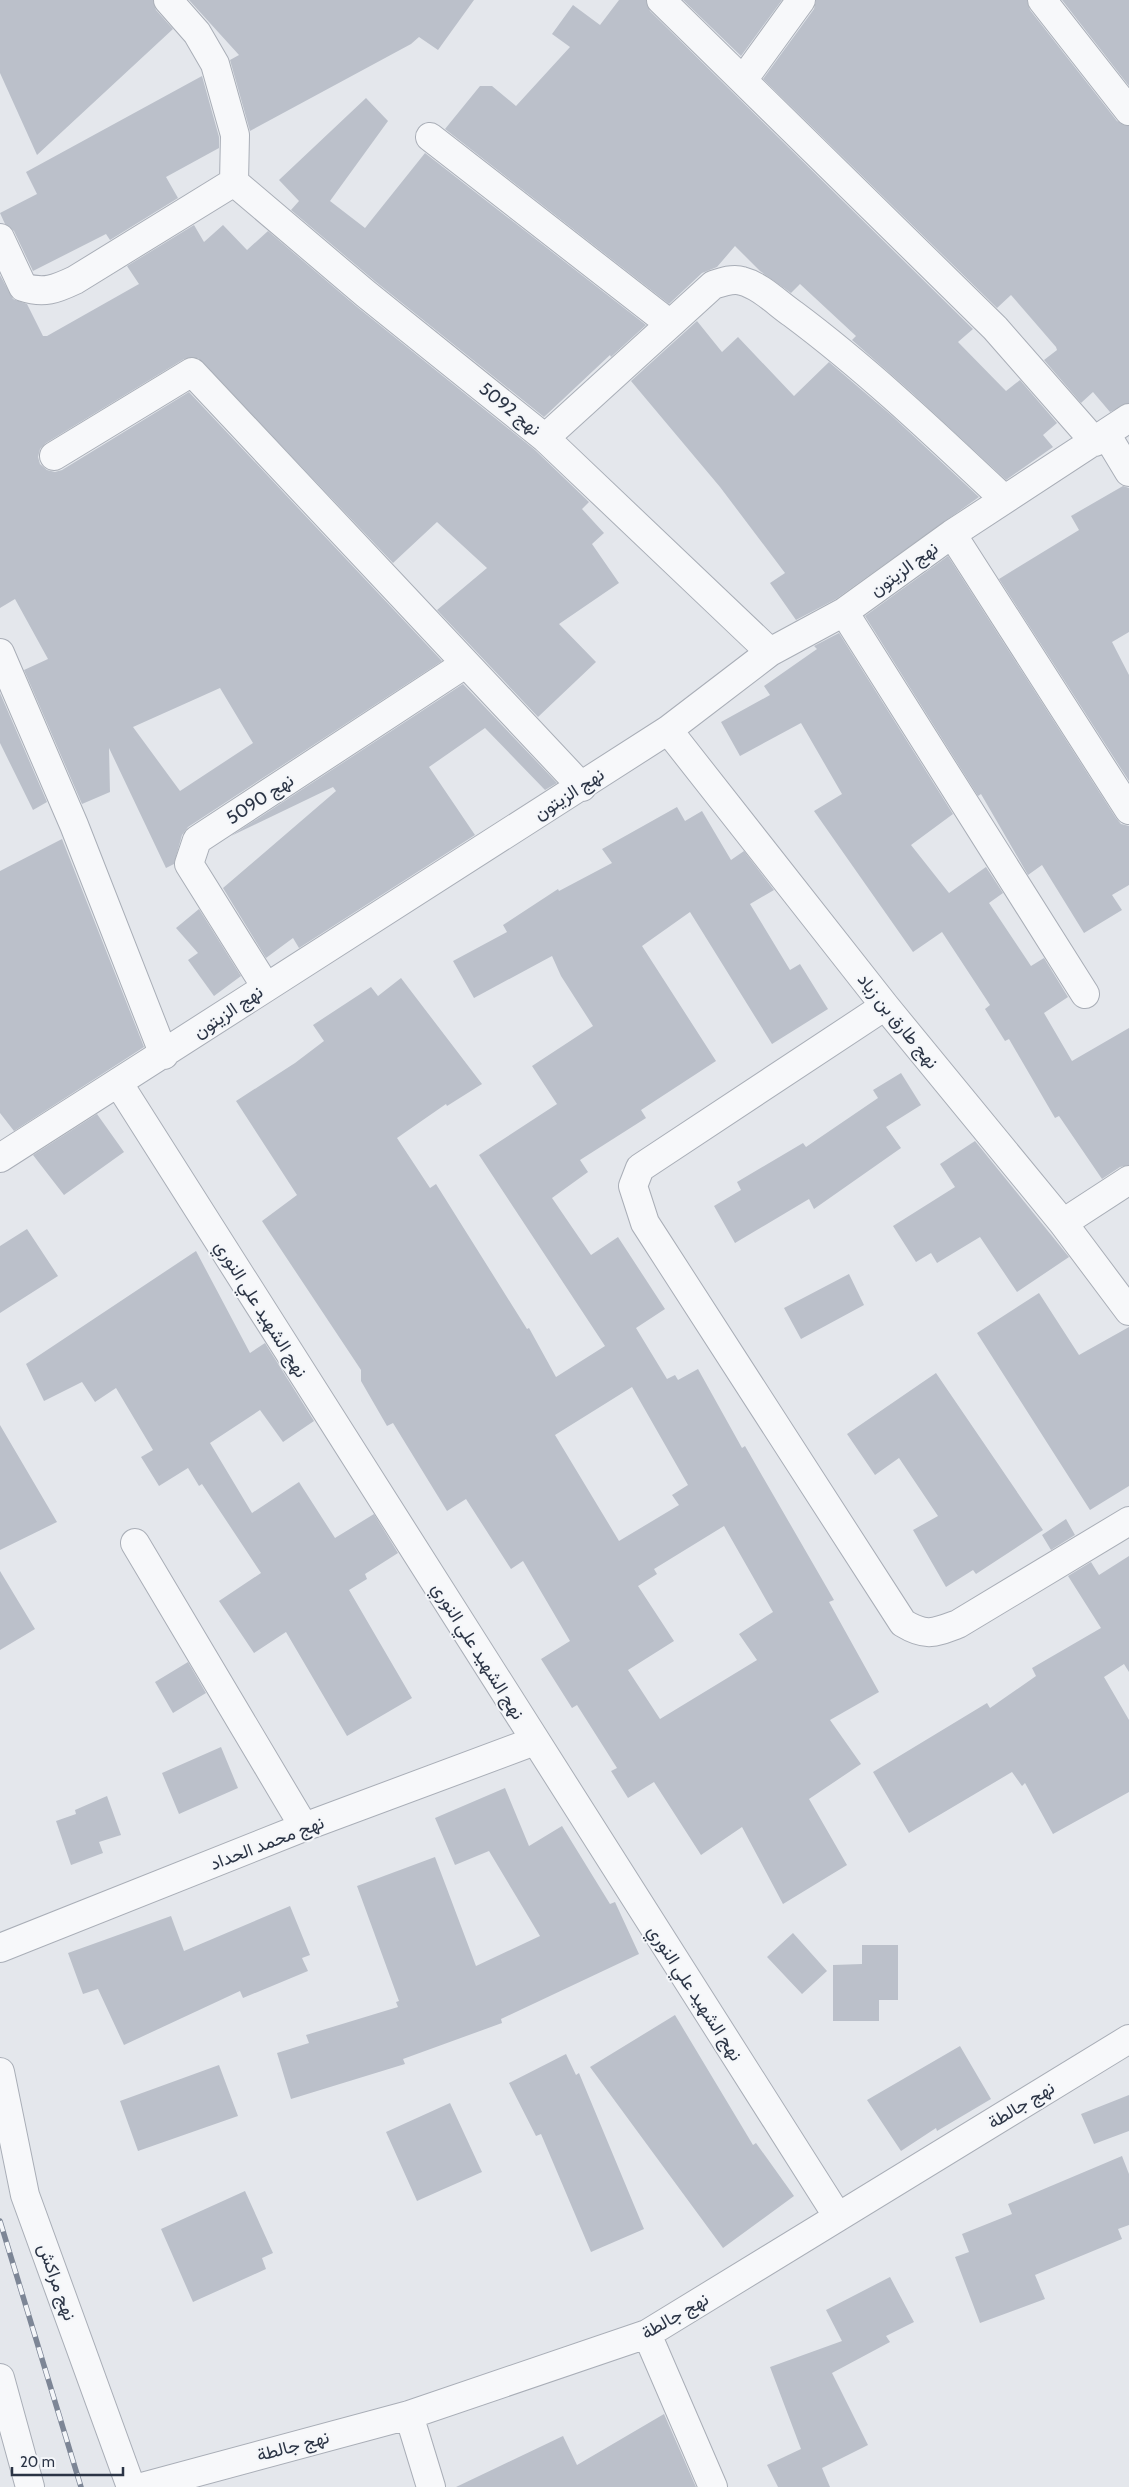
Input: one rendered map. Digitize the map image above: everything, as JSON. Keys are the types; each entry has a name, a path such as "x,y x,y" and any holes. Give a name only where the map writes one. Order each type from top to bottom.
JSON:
{"street":[{"path":"0,238 23,287 36,291 54,290 75,280 234,182 235,135 215,64 197,33 168,0"},
{"path":"661,0 995,328 1100,438 1129,472"},
{"path":"743,80 802,0"},
{"path":"1042,0 1129,111"},
{"path":"430,137 670,324"},
{"name":"نهج 5092","path":"234,182 366,294 545,438 770,652"},
{"path":"545,438 713,284 727,280 741,280 756,287 807,325 907,409 1004,499"},
{"path":"54,456 192,372 582,787"},
{"name":"نهج الزيتون","path":"0,1158 119,1084 266,987 582,787 668,730 770,652 844,612 952,534 1129,418"},
{"path":"952,534 1129,810"},
{"path":"844,612 1085,994"},
{"path":"0,653 74,825 164,1055"},
{"name":"نهج 5090","path":"266,987 189,864 197,840 465,664"},
{"name":"نهج طارق بن زياد","path":"668,730 885,1006 1063,1222 1129,1311"},
{"path":"885,1006 640,1168 633,1186 645,1223 903,1623 919,1633 936,1632 958,1624 1129,1521"},
{"name":"نهج الشهيد علي النوري","path":"119,1084 838,2217"},
{"path":"1063,1222 1129,1180"},
{"path":"135,1544 304,1827"},
{"name":"نهج محمد الحداد","path":"0,1948 304,1827 535,1741"},
{"name":"نهج جالطة","path":"142,2487 409,2415 648,2334 1129,2039"},
{"name":"نهج مراكش","path":"0,2072 25,2195 131,2487"},
{"path":"648,2334 713,2487"},
{"path":"0,2378 30,2487"},
{"path":"409,2415 431,2487"}],"building":[{"path":"0,0 153,0 156,10 173,29 37,155 0,73"},
{"path":"189,0 474,0 438,50 419,37 411,44 250,131 230,60 239,55"},
{"path":"619,0 646,0 650,11 973,329 958,342 1006,391 1020,380 1057,423 1043,435 1053,447 1006,480 852,340 856,336 800,284 791,293 760,271 735,246 717,267 702,273 669,304 445,129 480,86 492,86 516,106 570,47 552,34 573,5 600,25"},
{"path":"683,0 782,0 741,56"},
{"path":"816,0 1027,0 1030,10 1117,121 1129,126 1129,403 1110,412 1093,392 1081,403 1044,360 1057,350 1056,347 1011,295 997,308 763,79 814,9"},
{"path":"1062,0 1129,0 1129,86"},
{"path":"202,76 219,137 219,148 166,177 178,198 110,240 106,234 33,271 14,231 5,224 0,213 37,194 26,172"},
{"path":"366,98 388,121 330,201 365,228 425,153 646,325 611,357 610,355 544,417 376,282 291,210 299,201 279,180"},
{"path":"194,225 204,242 223,225 247,250 268,231 356,306 535,450 589,502 582,509 604,533 592,544 619,583 559,624 596,662 538,717 437,610 487,568 437,522 393,563 198,358 184,359 46,443 40,449 38,457 40,464 47,470 55,472 62,470 189,392 442,661 188,827 182,835 174,864 166,868 109,748 110,792 82,804 24,670 48,659 15,599 0,608 0,275 13,299 27,304 43,336 47,336 139,284 127,266","holes":["220,688 253,743 180,791 133,727"]},
{"path":"697,321 722,352 738,337 794,396 829,362 891,415 979,497 836,599 796,620 770,583 785,573 720,487 631,381"},
{"path":"1123,486 1129,488 1129,632 1112,642 1129,675 1129,781 999,579 1079,530 1071,516"},
{"path":"948,556 1116,818 1121,824 1129,826 1129,885 1112,895 1122,910 1084,933 1042,865 1028,875 981,794 978,796 865,616"},
{"path":"839,633 953,814 911,845 949,893 986,867 1003,893 989,903 1031,966 1044,958 1068,997 1044,1013 1072,1061 1129,1028 1129,1165 1120,1167 1102,1179 1059,1116 1055,1118 1009,1039 1005,1041 985,1009 990,1005 942,932 913,952 814,811 842,794 801,723 740,756 721,722 770,695 764,686 817,649 814,646"},
{"path":"463,684 557,783 545,790 485,728 429,767 475,835 299,948 293,938 266,958 223,888 336,791 333,787 231,836"},
{"path":"0,693 47,802 33,810 0,743"},
{"path":"677,807 685,821 702,811 731,860 744,851 774,890 750,904 790,970 800,964 828,1009 772,1044 690,912 642,946 716,1061 641,1110 646,1118 580,1160 588,1172 552,1198 591,1255 618,1237 665,1309 636,1328 667,1379 675,1375 678,1380 698,1369 742,1448 745,1446 834,1600 829,1602 879,1692 830,1720 861,1764 809,1799 847,1865 783,1904 742,1827 701,1855 654,1782 628,1798 611,1771 617,1768 577,1705 572,1708 541,1659 570,1641 523,1561 511,1569 466,1499 447,1511 393,1423 387,1426 361,1381 361,1370 262,1221 297,1195 236,1101 295,1063 324,1041 313,1025 371,987 378,996 401,978 482,1084 447,1106 446,1104 397,1138 430,1188 436,1184 527,1329 529,1328 556,1377 605,1346 479,1155 557,1104 532,1066 593,1026 561,976 552,956 474,998 453,961 507,932 503,925 558,889 559,891 612,863 602,849","holes":["632,1387 688,1485 672,1495 679,1505 619,1541 555,1435","724,1526 773,1612 739,1634 757,1660 660,1719 628,1670 674,1641 638,1586 657,1574 654,1569"]},
{"path":"62,839 144,1047 14,1131 0,1113 0,871"},
{"path":"199,909 241,976 214,996 188,960 198,953 176,928"},
{"path":"901,1073 921,1105 886,1127 901,1148 814,1209 809,1199 735,1243 714,1206 741,1190 737,1182 803,1143 806,1147 878,1098 873,1090"},
{"path":"97,1114 124,1152 64,1195 33,1155"},
{"path":"975,1141 1069,1257 1017,1292 980,1237 937,1263 931,1253 916,1262 893,1226 955,1187 940,1164"},
{"path":"27,1229 58,1276 0,1313 0,1246"},
{"path":"196,1251 250,1353 265,1343 314,1421 283,1442 260,1410 210,1443 252,1513 299,1482 335,1538 374,1514 398,1553 365,1574 367,1579 349,1590 412,1698 347,1736 286,1632 254,1653 219,1601 261,1573 202,1484 199,1486 188,1468 159,1486 141,1457 153,1450 116,1388 95,1402 82,1382 44,1401 26,1364"},
{"path":"849,1274 864,1305 801,1339 784,1308"},
{"path":"1039,1293 1079,1355 1129,1327 1129,1486 1090,1510 977,1333"},
{"path":"936,1373 1043,1530 976,1574 973,1570 946,1587 913,1530 938,1516 899,1458 875,1475 847,1434"},
{"path":"0,1425 57,1522 0,1550"},
{"path":"1066,1519 1075,1535 1051,1550 1042,1535"},
{"path":"1129,1556 1129,1672 1124,1664 1104,1677 1129,1720 1129,1792 1053,1834 1025,1783 1022,1786 1012,1772 909,1833 873,1772 987,1703 990,1708 1036,1676 1032,1668 1101,1628 1068,1576 1091,1562 1099,1575"},
{"path":"0,1571 35,1629 0,1650"},
{"path":"188,1662 206,1693 173,1713 155,1682"},
{"path":"221,1747 238,1788 179,1814 162,1773"},
{"path":"505,1788 529,1846 562,1826 610,1904 615,1902 639,1954 501,2019 502,2023 403,2059 405,2064 291,2099 277,2053 309,2043 306,2035 398,2007 396,2002 399,2001 357,1886 435,1857 476,1966 540,1936 489,1851 455,1865 435,1818"},
{"path":"107,1796 121,1835 99,1842 103,1853 71,1865 56,1821 76,1814 75,1810"},
{"path":"290,1906 310,1955 302,1958 308,1971 243,1998 240,1991 124,2045 98,1989 83,1994 68,1953 171,1916 184,1951"},
{"path":"793,1933 827,1971 802,1994 767,1957"},
{"path":"862,1945 898,1945 898,2000 879,2000 879,2021 833,2021 833,1965 862,1964"},
{"path":"675,2015 753,2145 756,2143 794,2196 723,2248 590,2067"},
{"path":"960,2046 991,2099 937,2131 936,2128 901,2151 867,2100"},
{"path":"566,2054 576,2075 579,2073 644,2229 591,2252 541,2134 536,2136 509,2083"},
{"path":"219,2065 238,2116 138,2151 120,2101"},
{"path":"1129,2095 1129,2131 1094,2144 1081,2114"},
{"path":"450,2103 482,2172 417,2201 386,2132"},
{"path":"1122,2156 1129,2174 1129,2225 1118,2229 1122,2239 1035,2275 1045,2299 980,2323 955,2257 969,2252 962,2234 1012,2214 1008,2204"},
{"path":"245,2191 273,2253 262,2258 266,2269 193,2302 161,2229"},
{"path":"890,2277 914,2322 886,2336 890,2342 832,2373 868,2445 822,2468 830,2487 778,2487 767,2465 801,2449 770,2367 842,2341 826,2310"},
{"path":"664,2414 696,2487 456,2487 563,2436 577,2465"}],"railway":[{"path":"0,2221 81,2487"}]}
